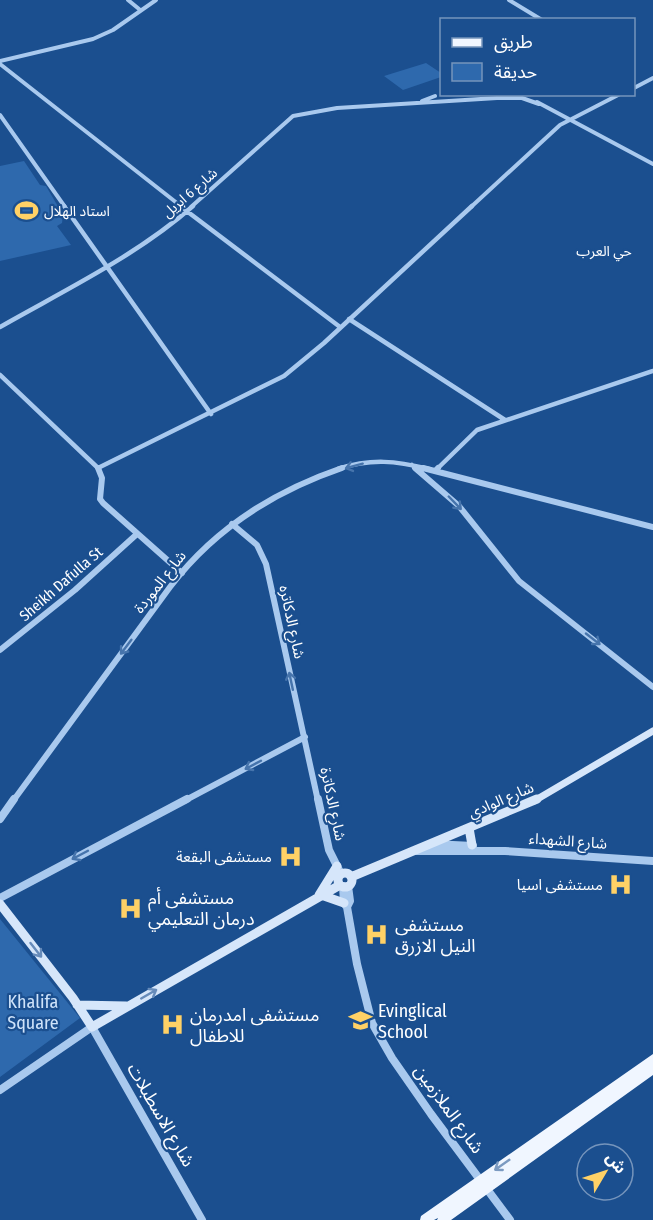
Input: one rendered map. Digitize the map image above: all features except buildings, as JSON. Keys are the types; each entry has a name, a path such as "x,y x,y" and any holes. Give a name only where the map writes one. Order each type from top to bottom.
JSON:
{"main road":[{"name":"شارع الوادي","path":"92,1027 320,898 410,850 543,797 653,731"},
{"path":"469,828 472,845"},
{"path":"337,866 320,898 346,905"},
{"path":"341,874 337,879 346,884"},
{"path":"0,903 92,1027"},
{"path":"77,1005 129,1006"},
{"path":"442,1220 484,1184 653,1059"},
{"path":"426,1220 484,1184 653,1070"}],"street":[{"path":"0,61 89,40 110,32 143,3 150,0"},
{"path":"138,9 156,0"},
{"path":"508,0 539,18"},
{"path":"129,1 143,3"},
{"path":"129,1 138,9"},
{"path":"0,61 187,211 340,327"},
{"path":"635,87 653,78"},
{"path":"397,104 436,98 447,100 519,96 569,119 653,164"},
{"path":"98,468 286,375 569,119 616,96"},
{"path":"397,104 436,98 520,98 539,104"},
{"name":"شارع 6 ابريل","path":"0,327 108,266 158,234 187,211 290,117 322,109 397,104"},
{"path":"557,113 575,116"},
{"path":"0,115 211,414"},
{"path":"349,319 505,420"},
{"path":"436,470 475,432 653,371"},
{"path":"0,375 98,468 102,478 101,501 182,573"},
{"name":"شارع الموردة","path":"0,819 194,557 232,524 294,487 324,474 379,460 436,470 653,527"},
{"path":"411,464 459,506 522,584 653,687"},
{"name":"شارع الدكاتره","path":"232,524 259,548 266,564 305,737"},
{"name":"Sheikh Dafulla St","path":"0,650 75,590 137,534"},
{"path":"0,898 305,737"},
{"name":"شارع الدكاترة","path":"305,737 329,850 341,874"},
{"name":"شارع الشهداء","path":"427,844 472,845 482,850"},
{"name":"شارع الشهداء","path":"410,850 472,852 482,850 653,861"},
{"name":"شارع الملازمين","path":"346,884 346,905 357,964 372,1023 392,1058 510,1220"},
{"path":"0,1090 92,1027"},
{"name":"شارع الاسطبلات","path":"92,1027 202,1220"}],"green space":[{"path":"426,63 440,72 440,77 403,90 384,76"},
{"name":"استاد الهلال","path":"24,161 40,185 46,186 63,215 62,223 57,226 71,245 0,261 0,166"},
{"name":"Khalifa Square","path":"0,919 80,1018 0,1077"}],"place":[{"name":"استاد الهلال","path":"26,211"},
{"name":"مستشفى البقعة","path":"290,857"},
{"name":"مستشفى اسيا","path":"621,885"},
{"name":"مستشفى أم درمان التعليمي","path":"130,908"},
{"name":"مستشفى النيل الازرق","path":"377,935"},
{"name":"Evinglical School","path":"360,1021"},
{"name":"مستشفى امدرمان للاطفال","path":"172,1025"}],"district":[{"name":"حي العرب","path":"604,251"}]}
